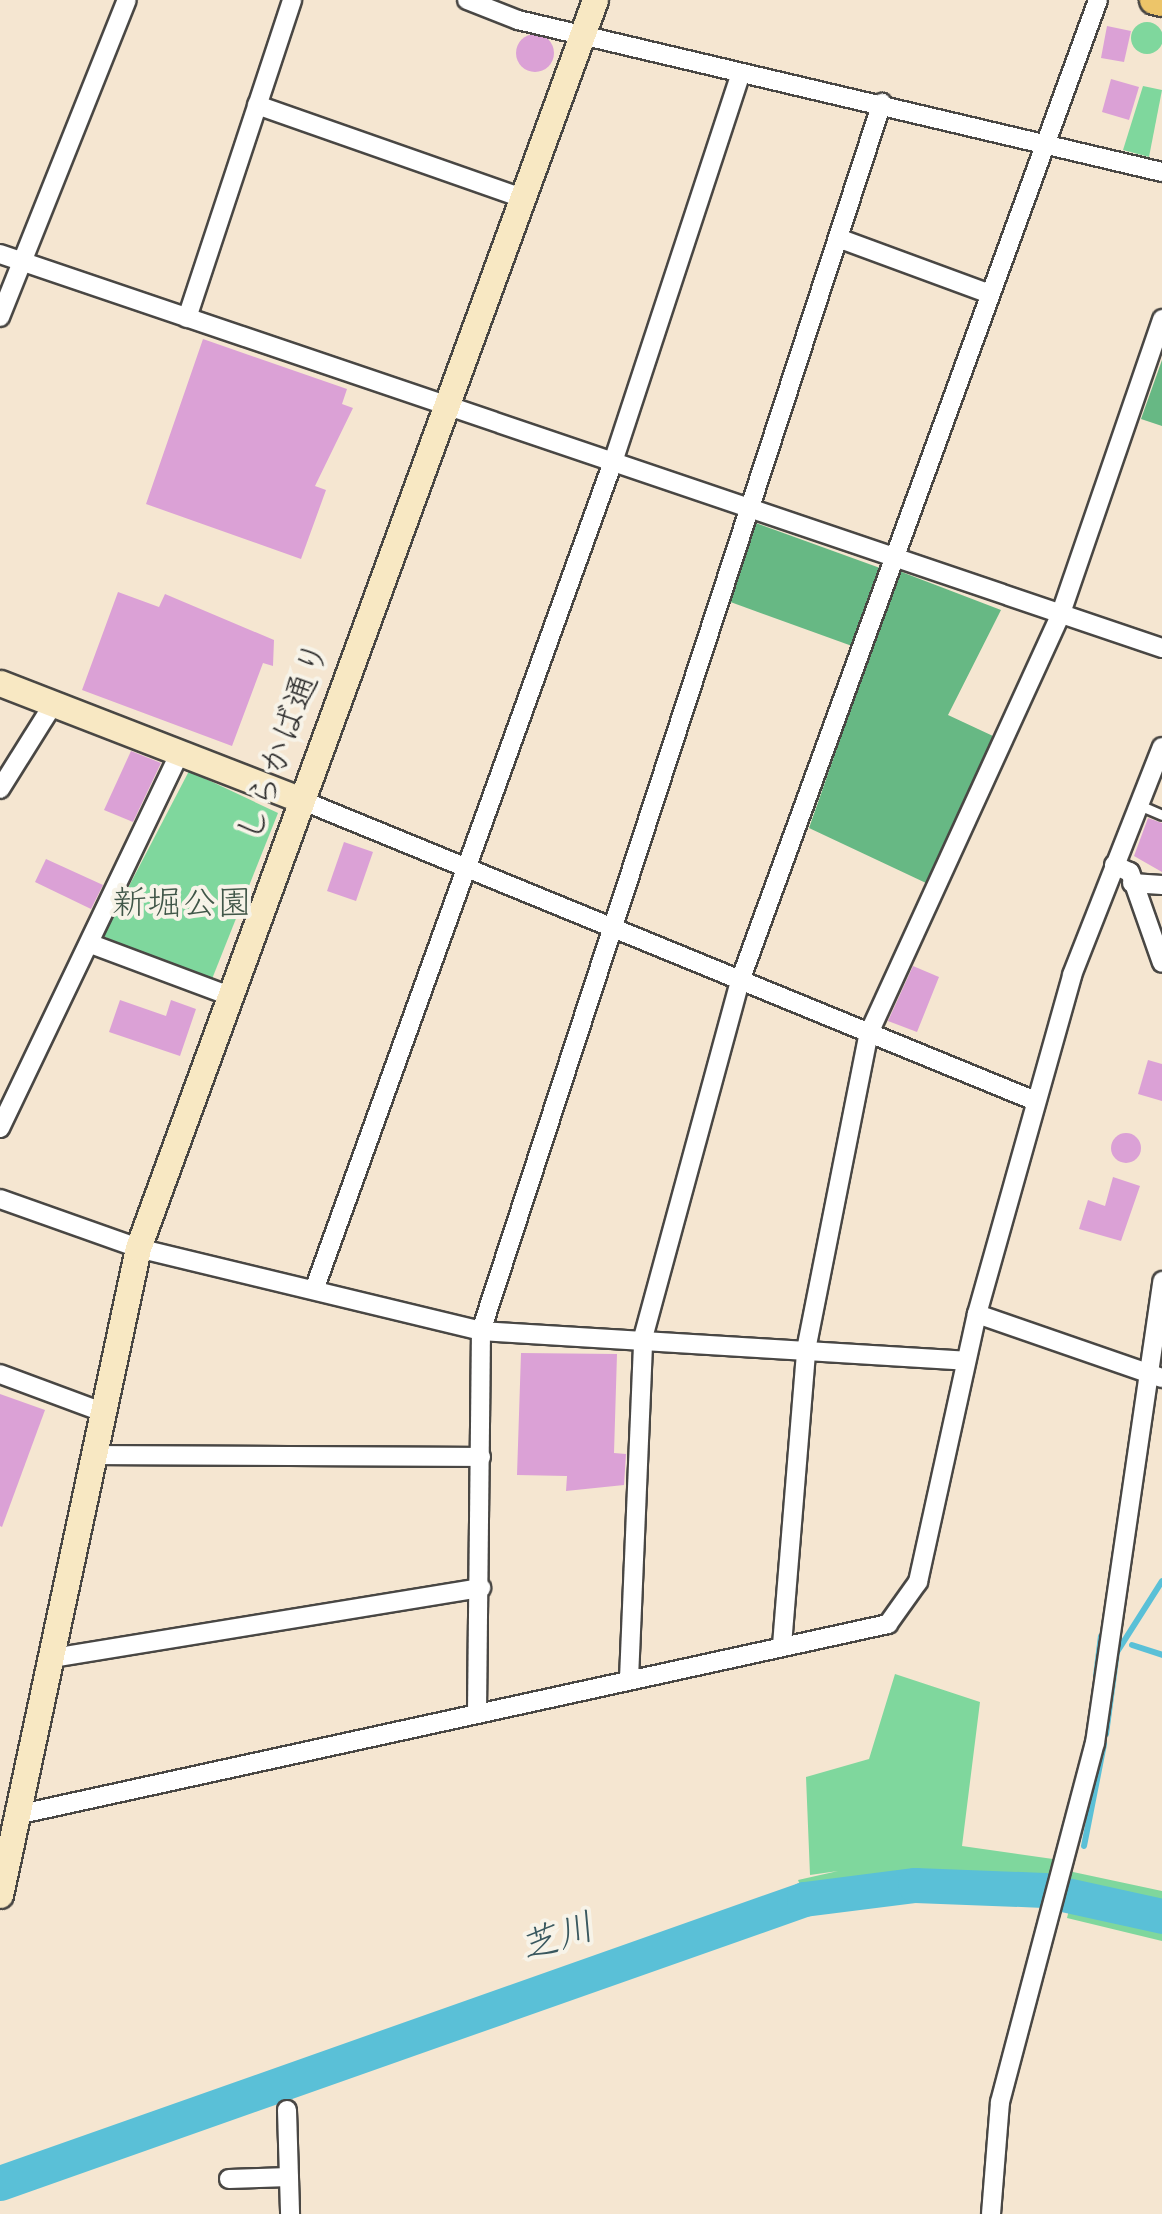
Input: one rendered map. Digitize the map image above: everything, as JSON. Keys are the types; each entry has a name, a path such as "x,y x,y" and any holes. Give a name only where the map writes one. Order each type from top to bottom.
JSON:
{"main road":[{"path":"1154,0 1162,2"}],"street":[{"path":"0,318 126,0"},
{"path":"187,318 292,0"},
{"path":"467,0 741,73 1048,138 1162,172"},
{"name":"しらかば通り","path":"0,1896 10,1815 54,1658 138,1248 596,0"},
{"path":"629,1679 643,1338 740,981 1098,0"},
{"path":"314,1290 614,459 741,73"},
{"path":"477,1712 481,1331 882,103"},
{"path":"257,105 526,199"},
{"path":"838,238 990,294"},
{"path":"0,254 752,502 1162,648"},
{"path":"782,1645 806,1350 869,1033 1062,613 1162,319"},
{"path":"0,683 301,800 1033,1100"},
{"path":"0,788 54,703"},
{"path":"10,1815 888,1624 912,1601 965,1361 1033,1100 1136,804 1162,746"},
{"path":"0,1128 92,944 180,753"},
{"path":"1114,865 1132,882 1162,963"},
{"path":"1132,882 1162,885"},
{"path":"92,944 230,996"},
{"path":"0,1199 138,1248 481,1331 643,1338 965,1361"},
{"path":"991,2214 1000,2102 1068,1868 1155,1376 1162,1281"},
{"path":"977,1314 1155,1376"},
{"path":"0,1374 106,1414"},
{"path":"97,1455 481,1456"},
{"path":"54,1658 481,1588"},
{"path":"287,2110 290,2214"},
{"path":"229,2179 289,2178"}],"lane":[{"path":"1136,804 1162,815"}],"green space":[{"path":"1147,22 1158,27 1163,38 1158,49 1147,54 1136,49 1131,38 1136,27"},
{"path":"1143,86 1162,90 1149,157 1123,150"},
{"path":"1162,360 1162,426 1141,419"},
{"path":"753,522 880,568 852,646 725,600"},
{"path":"899,571 1001,610 948,715 993,736 926,883 809,828"},
{"name":"新堀公園","path":"189,771 278,813 210,984 103,936"},
{"path":"895,1674 980,1702 962,1846 1060,1860 1059,1869 1162,1891 1162,1914 1086,1893 971,1880 804,1895 798,1880 838,1871 810,1875 806,1777 869,1759"},
{"path":"1072,1897 1162,1920 1162,1941 1067,1918"}],"building":[{"path":"1107,26 1131,31 1124,62 1101,58"},
{"path":"535,34 548,40 554,53 548,66 535,72 522,66 516,53 522,40"},
{"path":"1111,79 1139,87 1129,120 1102,112"},
{"path":"203,339 347,389 342,404 353,408 315,486 326,490 301,559 146,504"},
{"path":"118,592 159,607 165,594 274,640 273,666 263,663 232,746 82,690"},
{"path":"131,751 161,763 133,822 104,810"},
{"path":"1148,818 1162,823 1162,872 1134,856"},
{"path":"344,842 373,852 356,901 327,891"},
{"path":"46,859 103,885 91,909 35,882"},
{"path":"913,966 939,977 917,1032 888,1021"},
{"path":"120,1000 166,1016 171,1000 196,1009 180,1056 109,1032"},
{"path":"1148,1060 1162,1064 1162,1101 1138,1094"},
{"path":"1126,1133 1137,1137 1141,1148 1137,1159 1126,1163 1115,1159 1111,1148 1115,1137"},
{"path":"1113,1177 1140,1186 1121,1241 1079,1229 1088,1200 1105,1206"},
{"path":"521,1353 617,1354 614,1453 626,1454 624,1485 566,1491 567,1476 517,1475"},
{"path":"0,1394 45,1410 2,1527 0,1526"}],"waterway":[{"path":"1106,1734 1117,1652 1162,1581"},
{"path":"1096,1676 1101,1636"},
{"path":"1132,1645 1162,1655"},
{"path":"1084,1846 1104,1744"},
{"name":"芝川","path":"0,2183 804,1899 915,1885 1044,1890 1162,1916"}]}
